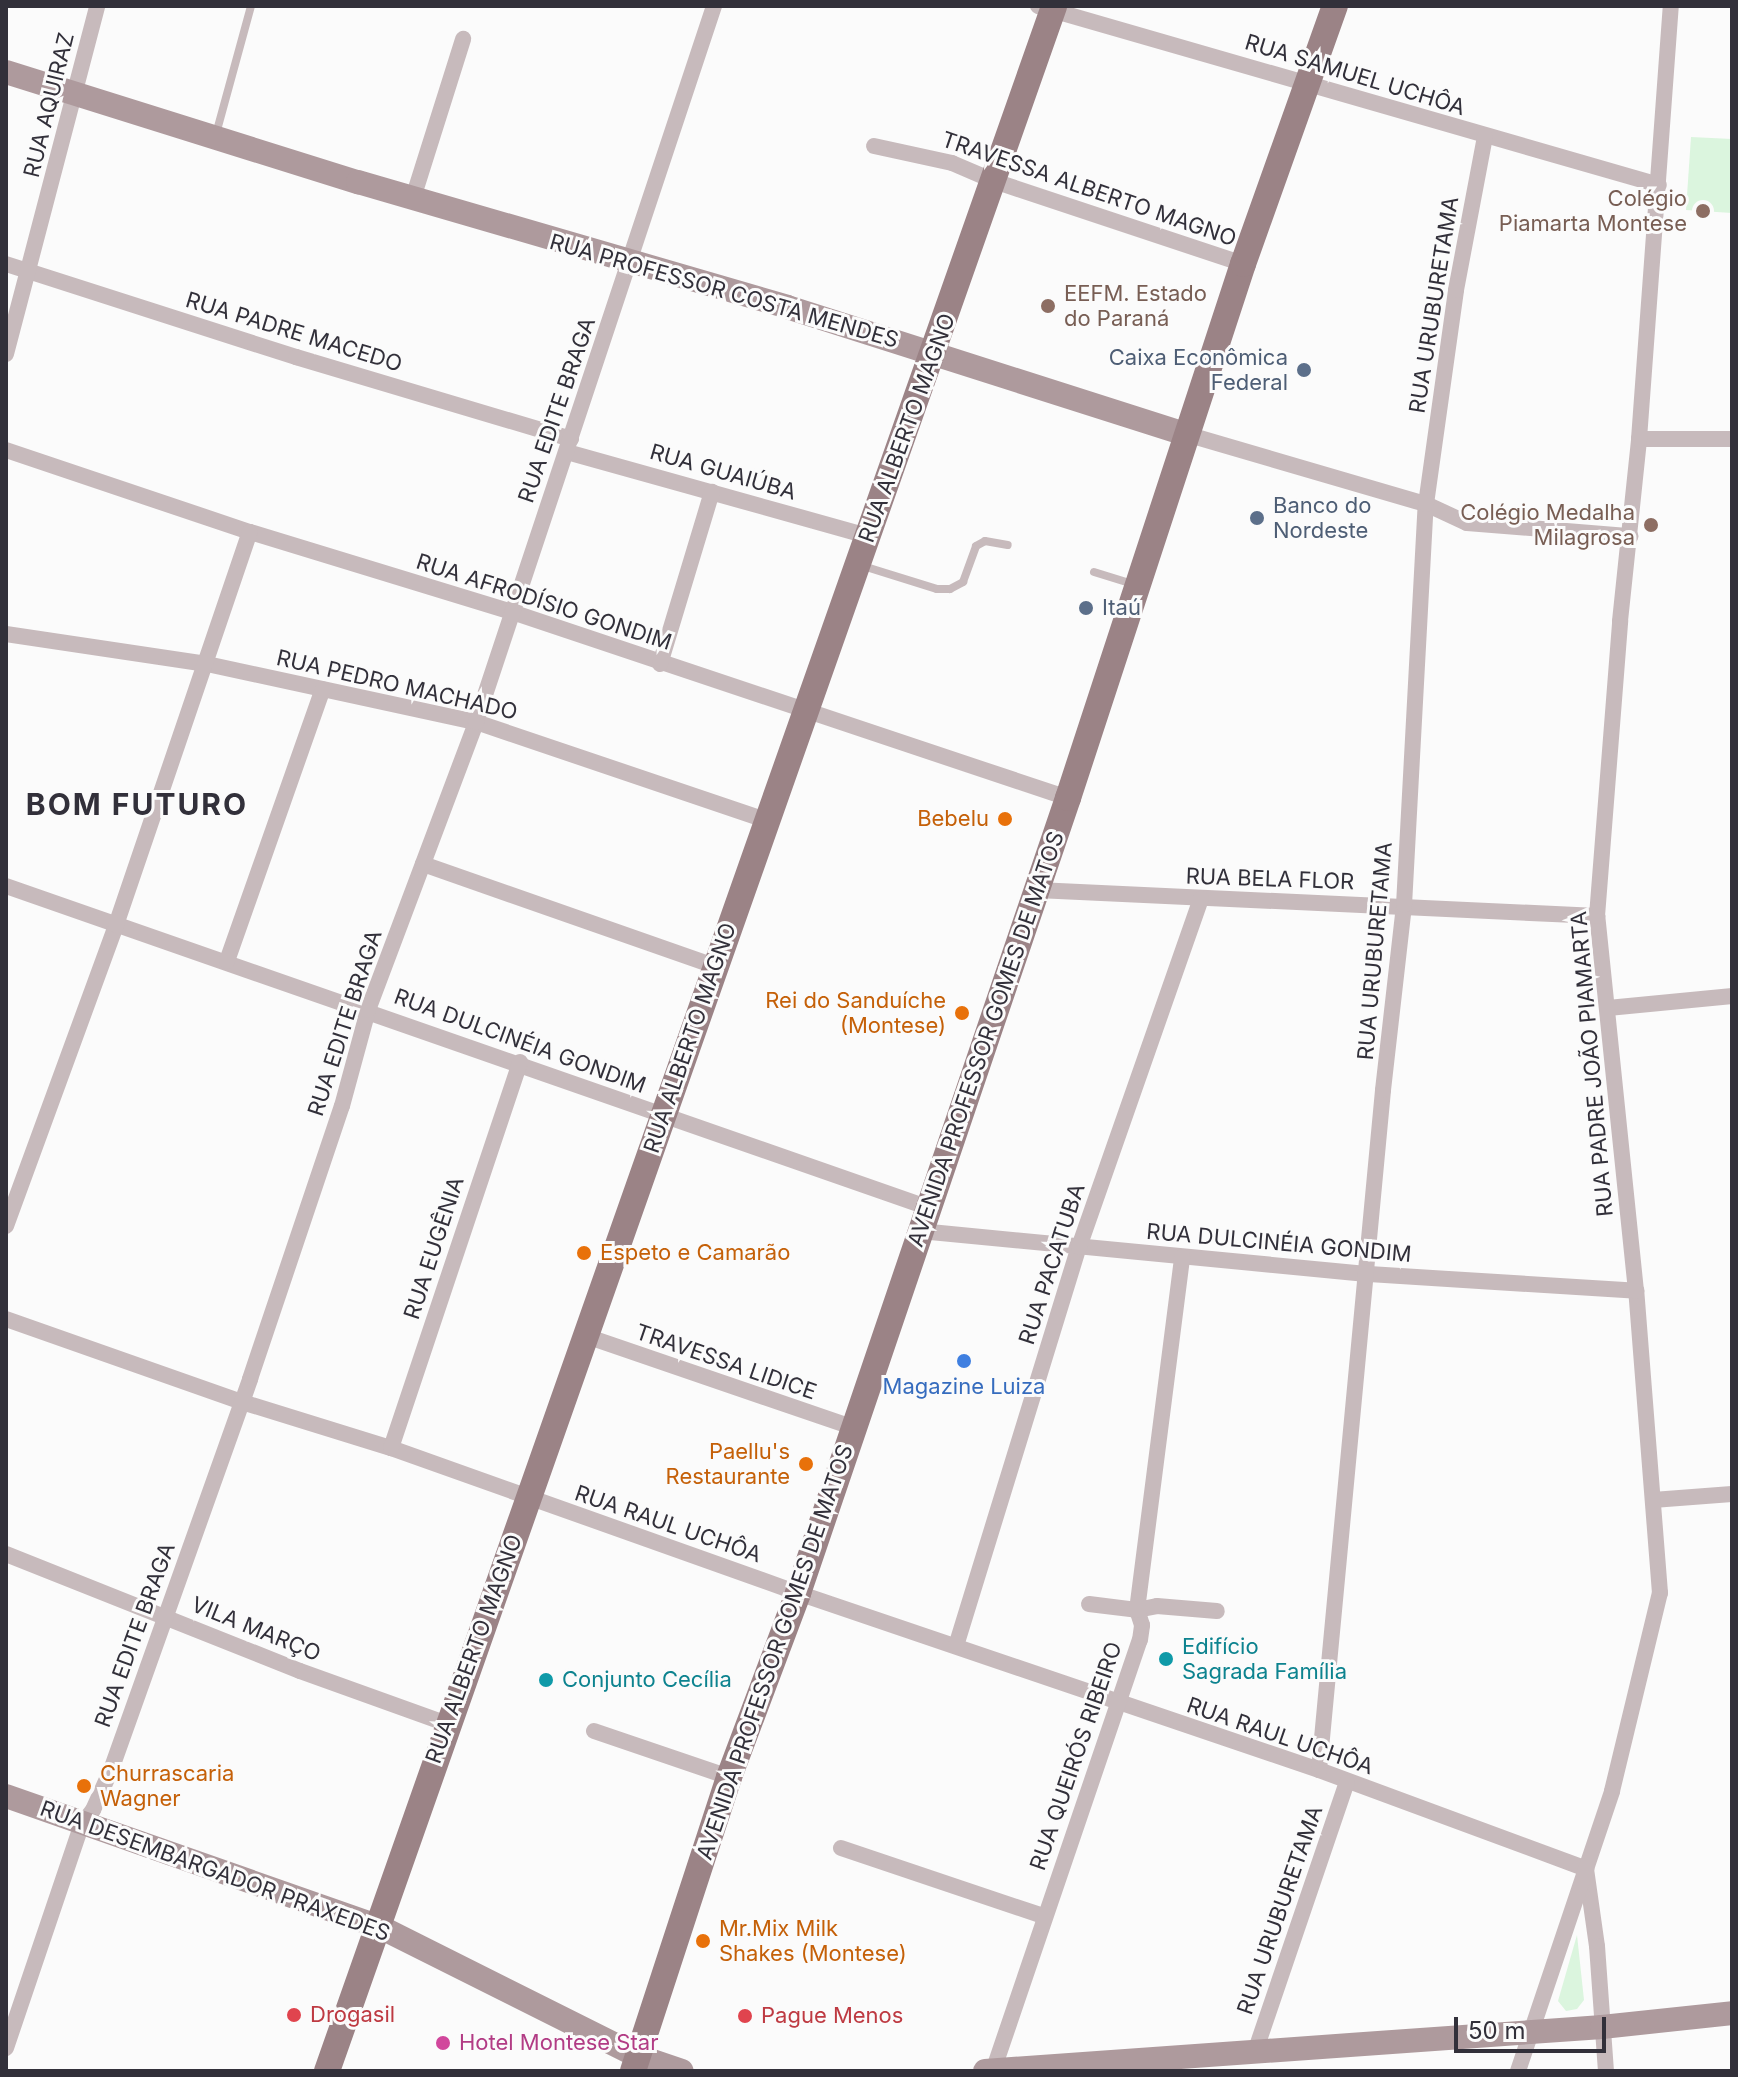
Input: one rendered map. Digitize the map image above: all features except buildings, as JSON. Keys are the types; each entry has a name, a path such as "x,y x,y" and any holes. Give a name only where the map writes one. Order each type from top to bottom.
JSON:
{"main road":[{"name":"AVENIDA PROFESSOR GOMES DE MATOS","path":"635,2063 729,1777 798,1593 1037,890 1243,264 1335,6"},
{"name":"RUA ALBERTO MAGNO","path":"327,2071 714,966 769,821 934,353 994,181 1048,7"}],"street":[{"name":"RUA AQUIRAZ","path":"6,354 97,6"},
{"name":"RUA EDITE BRAGA","path":"6,2048 82,1824 100,1796 242,1402 342,1106 368,1010 476,722 714,6"},
{"name":"RUA PADRE JOÃO PIAMARTA","path":"1518,2071 1612,1791 1660,1593 1636,1291 1597,916 1639,439 1671,6"},
{"name":"RUA SAMUEL UCHÔA","path":"1048,7 1485,137 1659,185"},
{"path":"413,198 463,39"},
{"name":"RUA PROFESSOR COSTA MENDES","path":"6,72 215,139 934,353 1186,434 1426,504 1467,523 1630,536"},
{"name":"RUA URUBURETAMA","path":"1319,1770 1369,1274 1383,1090 1404,905 1426,504 1456,290 1485,137"},
{"name":"TRAVESSA ALBERTO MAGNO","path":"874,146 952,163 994,181 1243,264"},
{"name":"RUA PADRE MACEDO","path":"6,264 569,445"},
{"path":"1639,439 1732,439"},
{"name":"RUA GUAIÚBA","path":"569,445 712,492 868,536"},
{"name":"RUA AFRODÍSIO GONDIM","path":"6,450 250,532 512,612 1068,798"},
{"path":"660,664 712,492"},
{"path":"6,1226 116,925 250,532"},
{"name":"RUA PEDRO MACHADO","path":"6,634 207,664 476,722 769,821"},
{"path":"227,961 323,689"},
{"path":"423,864 714,966"},
{"name":"RUA DULCINÉIA GONDIM","path":"6,886 520,1062 924,1219 1079,1247 1369,1274 1636,1291"},
{"name":"RUA BELA FLOR","path":"1037,890 1597,916"},
{"name":"RUA PACATUBA","path":"956,1646 1079,1247 1201,899"},
{"path":"1608,1008 1732,996"},
{"name":"RUA EUGÊNIA","path":"391,1448 520,1062"},
{"name":"RUA QUEIRÓS RIBEIRO","path":"993,2071 1043,1916 1140,1640 1142,1625 1137,1610 1182,1257"},
{"name":"RUA RAUL UCHÔA","path":"6,1319 242,1402 391,1448 1119,1705 1319,1770 1586,1869"},
{"name":"TRAVESSA LIDICE","path":"586,1336 852,1427"},
{"path":"1653,1500 1732,1494"},
{"name":"VILA MARÇO","path":"6,1554 300,1671 447,1724"},
{"path":"1089,1604 1137,1610 1157,1606 1217,1611"},
{"path":"594,1731 729,1777"},
{"name":"RUA URUBURETAMA","path":"1255,2052 1347,1782"},
{"name":"RUA DESEMBARGADOR PRAXEDES","path":"6,1796 378,1926 635,2063 682,2071"},
{"path":"841,1848 1043,1916"},
{"name":"RUA PADRE JOÃO PIAMARTA","path":"1586,1869 1597,1946 1606,2071"},
{"path":"985,2071 1602,2027 1732,2013"}],"lane":[{"path":"215,139 251,6"},
{"path":"858,564 937,589 950,589 963,582 976,546 985,541 1008,545"},
{"path":"1094,572 1137,585"}],"green space":[{"path":"1691,137 1732,139 1732,213 1686,210"},
{"path":"1577,1935 1584,2000 1577,2009 1566,2011 1558,2001"}],"place":[{"name":"Colégio Piamarta Montese","path":"1703,211"},
{"name":"EEFM. Estado do Paraná","path":"1048,306"},
{"name":"Caixa Econômica Federal","path":"1304,370"},
{"name":"Banco do Nordeste","path":"1257,518"},
{"name":"Colégio Medalha Milagrosa","path":"1651,525"},
{"name":"Itaú","path":"1086,608"},
{"name":"Bebelu","path":"1005,819"},
{"name":"Rei do Sanduíche (Montese)","path":"962,1013"},
{"name":"Espeto e Camarão","path":"584,1253"},
{"name":"Magazine Luiza","path":"964,1361"},
{"name":"Paellu's Restaurante","path":"806,1464"},
{"name":"Edifício Sagrada Família","path":"1166,1659"},
{"name":"Conjunto Cecília","path":"546,1680"},
{"name":"Churrascaria Wagner","path":"84,1786"},
{"name":"Mr.Mix Milk Shakes (Montese)","path":"703,1941"},
{"name":"Drogasil","path":"294,2015"},
{"name":"Pague Menos","path":"745,2016"},
{"name":"Hotel Montese Star","path":"443,2043"}],"district":[{"name":"BOM FUTURO","path":"137,804"}]}
